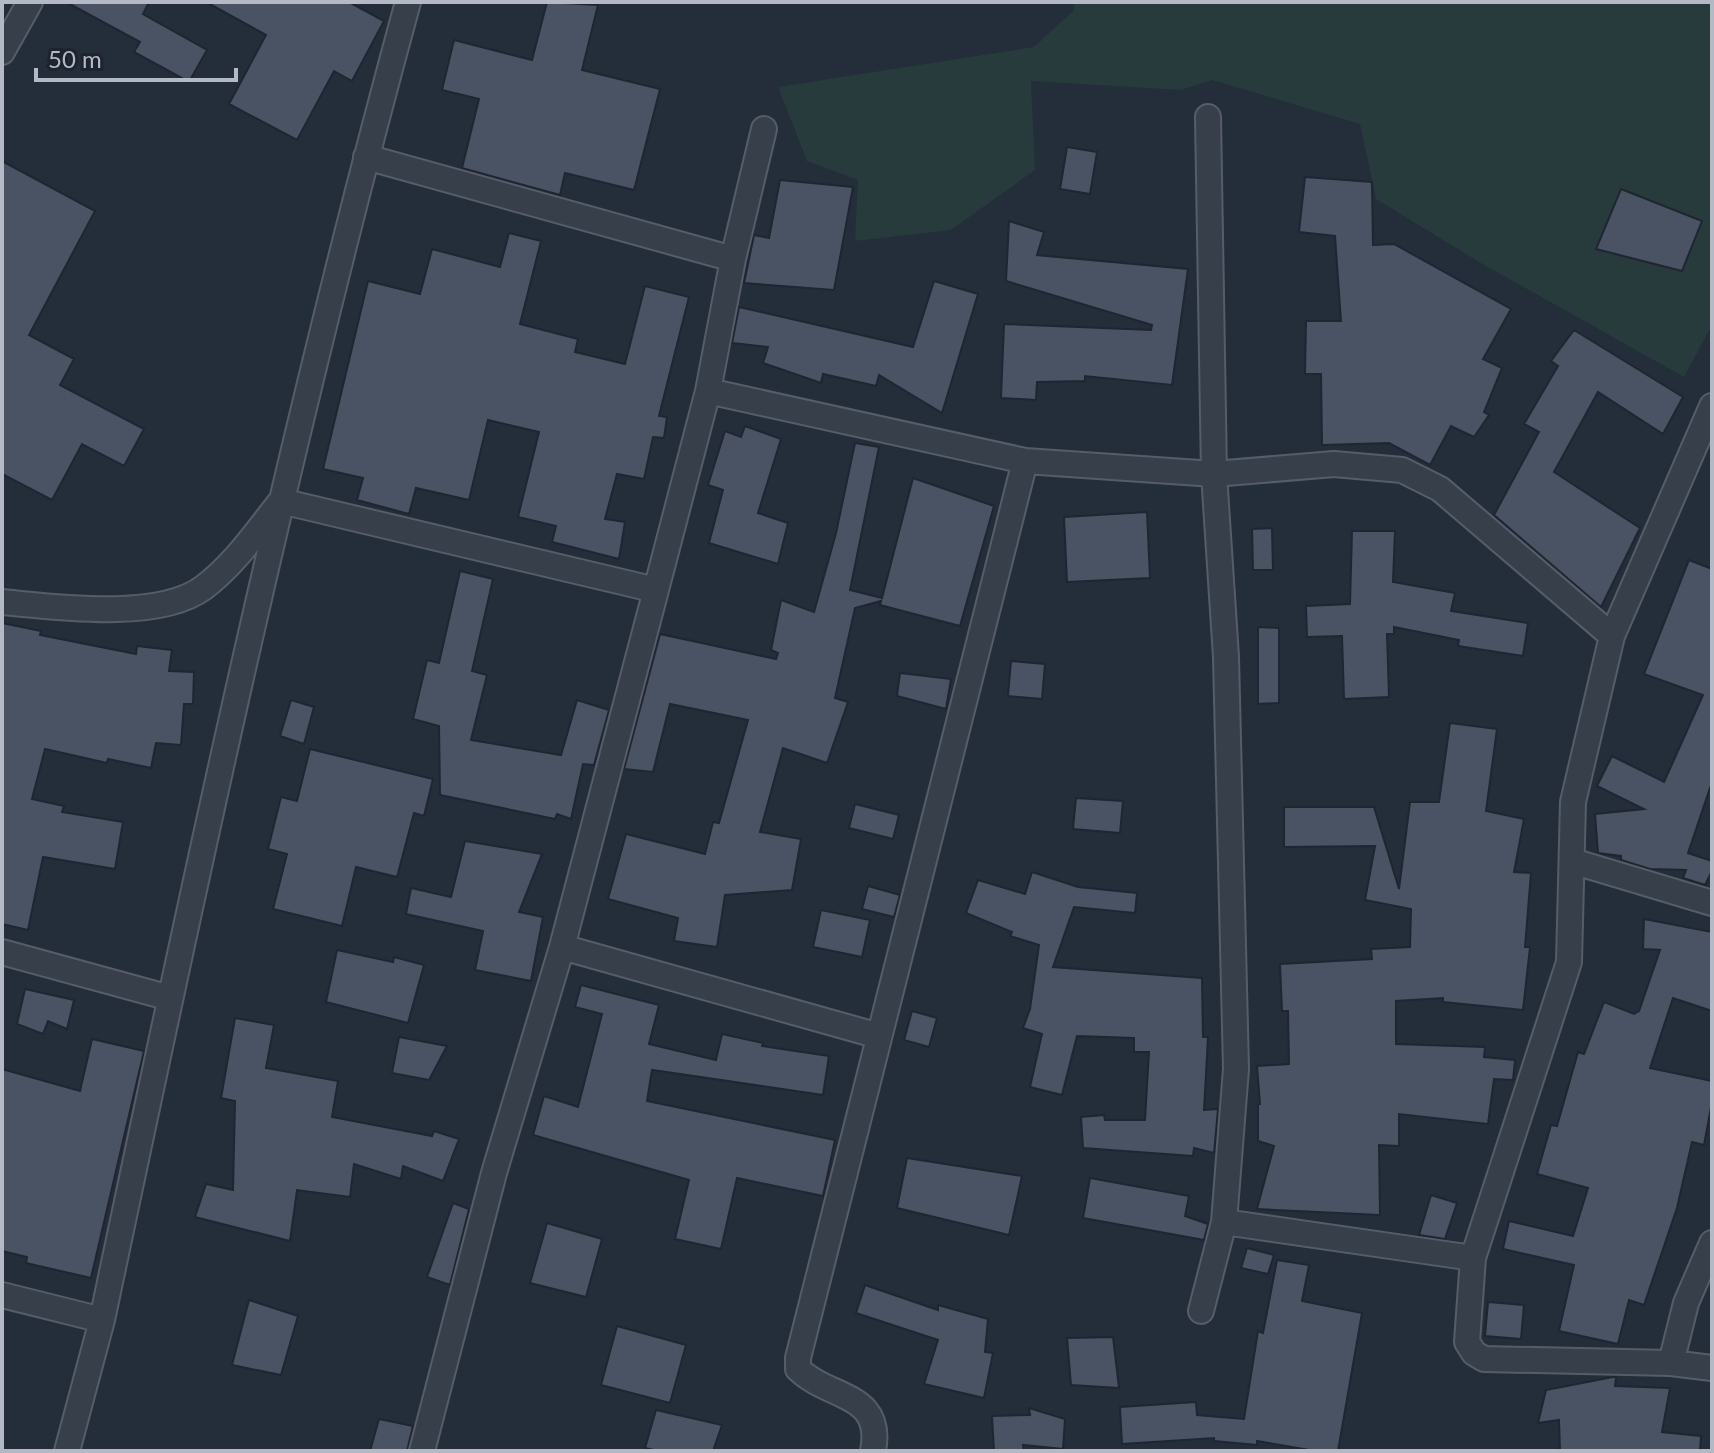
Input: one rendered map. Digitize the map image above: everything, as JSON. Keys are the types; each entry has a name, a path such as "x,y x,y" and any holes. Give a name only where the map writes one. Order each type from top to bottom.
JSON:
{"street":[{"path":"2,52 30,2"},
{"path":"67,1451 102,1320 281,501 366,157 408,2"},
{"path":"1201,1311 1224,1222 1236,1069 1226,657 1214,474 1208,117"},
{"path":"422,1451 494,1173 562,947 708,391 733,259 764,129"},
{"path":"366,157 733,259"},
{"path":"708,391 1025,461 1214,474 1334,464 1402,470 1440,489 1612,636"},
{"path":"1712,406 1612,636 1573,802 1572,932 1562,990 1473,1258 1467,1342 1474,1353 1484,1359 1671,1363 1712,1368"},
{"path":"873,1451 876,1433 872,1417 862,1405 807,1377 798,1369 798,1358 1025,461"},
{"path":"281,501 656,590"},
{"path":"2,602 59,608 163,606 201,590 230,563 281,501"},
{"path":"1572,861 1712,903"},
{"path":"562,947 879,1036"},
{"path":"2,952 170,998"},
{"path":"1224,1222 1473,1258"},
{"path":"1671,1363 1686,1303 1712,1243"},
{"path":"2,1295 102,1320"}],"shaded area":[{"path":"1074,2 1712,2 1712,325 1684,377 1479,262 1376,199 1360,124 1212,80 1181,90 1031,81 1035,170 951,230 855,241 858,180 807,161 778,87 1034,47 1074,10"}],"building":[{"path":"66,2 149,2 143,14 207,50 189,82 134,52 140,42"},
{"path":"206,2 349,2 384,21 352,81 334,71 297,140 229,104 266,35"},
{"path":"547,2 598,5 582,70 660,89 634,190 565,173 560,195 462,168 479,99 442,90 454,40 532,60"},
{"path":"1067,147 1097,152 1090,194 1060,189"},
{"path":"2,161 95,211 29,335 74,359 60,385 144,429 124,466 82,444 52,500 2,474"},
{"path":"1305,177 1372,182 1373,245 1394,244 1511,309 1483,359 1502,368 1484,412 1489,415 1474,437 1451,426 1430,465 1389,443 1322,445 1321,374 1305,374 1306,321 1341,321 1335,236 1299,232"},
{"path":"780,180 853,187 834,290 744,283 754,235 769,238"},
{"path":"1621,189 1702,221 1682,271 1596,249"},
{"path":"1009,221 1044,232 1037,255 1188,269 1172,385 1085,376 1085,381 1037,382 1036,400 1001,398 1004,324 1151,330 1152,325 1006,281"},
{"path":"509,233 541,241 520,324 578,339 575,352 625,364 645,286 689,297 659,416 667,417 664,438 653,437 644,479 617,474 605,519 625,522 619,559 552,542 556,526 518,517 539,432 488,420 469,500 416,488 409,514 357,500 363,478 323,469 368,281 420,294 432,249 500,267"},
{"path":"934,281 978,294 942,413 879,375 876,386 823,374 821,383 763,363 768,347 732,343 739,307 913,347"},
{"path":"1574,330 1683,397 1663,434 1598,392 1554,472 1640,528 1601,607 1494,515 1539,432 1524,424 1558,366 1551,361"},
{"path":"745,426 781,439 758,513 788,523 778,564 709,543 723,490 708,485 725,431 741,437"},
{"path":"855,443 879,447 850,590 882,598 913,478 994,506 960,626 880,605 881,601 855,608 835,698 848,702 827,763 783,748 760,832 801,839 792,890 725,895 717,947 674,941 678,918 608,899 626,834 705,854 713,822 719,823 748,720 670,704 653,772 624,769 660,634 776,659 778,653 771,650 781,600 814,612 836,533"},
{"path":"1147,512 1150,578 1067,582 1064,517"},
{"path":"1272,528 1273,570 1253,570 1252,529"},
{"path":"1352,531 1395,531 1393,582 1455,593 1451,611 1528,623 1523,656 1458,646 1459,640 1394,627 1394,634 1387,634 1389,697 1344,699 1342,636 1307,637 1306,606 1350,604"},
{"path":"1689,560 1712,569 1712,782 1688,853 1712,861 1712,871 1705,885 1683,878 1686,870 1650,869 1621,860 1621,856 1598,853 1595,814 1644,809 1597,786 1612,756 1664,782 1703,695 1644,674"},
{"path":"460,571 493,579 472,671 487,675 471,740 561,755 577,700 609,710 594,765 583,764 571,819 557,814 555,819 440,795 439,726 413,719 427,660 439,663"},
{"path":"2,623 41,631 40,635 136,654 137,646 172,650 169,671 194,672 193,704 184,704 181,745 156,743 151,768 108,759 107,763 45,749 32,799 64,806 62,812 123,822 115,869 43,857 28,930 2,924"},
{"path":"1258,627 1279,628 1279,703 1258,704"},
{"path":"1011,661 1045,664 1042,699 1008,696"},
{"path":"900,673 951,679 946,709 897,696"},
{"path":"291,700 314,707 304,744 280,736"},
{"path":"1450,723 1497,729 1486,811 1524,819 1514,872 1531,873 1525,947 1530,947 1523,1010 1443,1002 1443,998 1396,1001 1396,1044 1485,1047 1484,1057 1515,1060 1513,1080 1494,1079 1488,1124 1399,1114 1399,1146 1379,1145 1380,1215 1257,1209 1274,1146 1258,1141 1260,1104 1257,1066 1289,1064 1288,1011 1282,1011 1280,964 1372,959 1371,949 1410,947 1411,909 1365,900 1375,846 1284,847 1284,807 1374,807 1399,889 1410,802 1439,802"},
{"path":"310,749 433,779 424,816 414,813 397,877 356,867 342,926 273,909 287,854 268,849 281,797 297,801"},
{"path":"1076,798 1123,801 1120,833 1073,829"},
{"path":"855,804 899,815 893,839 849,828"},
{"path":"465,841 542,854 519,912 543,917 531,981 475,970 483,931 406,914 411,888 451,897"},
{"path":"1032,872 1078,887 1137,893 1135,913 1074,907 1053,967 1202,978 1203,1037 1208,1037 1204,1110 1218,1109 1214,1153 1194,1148 1193,1156 1083,1148 1081,1117 1104,1115 1105,1120 1145,1120 1149,1052 1134,1052 1134,1038 1077,1036 1062,1095 1030,1087 1042,1034 1023,1028 1030,1009 1039,945 1010,936 1012,932 966,913 978,880 1025,894"},
{"path":"868,886 900,895 894,917 862,909"},
{"path":"821,910 870,920 862,957 813,947"},
{"path":"1644,919 1712,932 1712,1011 1673,998 1650,1068 1712,1081 1712,1102 1704,1145 1692,1142 1677,1208 1644,1305 1629,1300 1618,1344 1559,1331 1574,1265 1503,1249 1509,1221 1573,1236 1588,1188 1537,1174 1551,1125 1557,1126 1578,1052 1584,1054 1604,1002 1634,1014 1639,1011 1660,950 1643,949"},
{"path":"337,950 393,962 394,957 424,965 408,1023 326,1002"},
{"path":"581,985 659,1005 649,1044 716,1060 722,1034 763,1043 762,1046 829,1056 823,1095 652,1070 647,1101 835,1140 823,1196 737,1178 721,1249 675,1239 689,1180 533,1135 544,1096 578,1107 602,1014 575,1007"},
{"path":"25,989 74,1000 67,1029 48,1021 43,1034 17,1024"},
{"path":"912,1011 937,1018 929,1047 904,1040"},
{"path":"235,1018 274,1025 266,1068 338,1081 332,1117 432,1136 434,1131 459,1139 443,1181 403,1166 401,1179 354,1164 350,1197 297,1190 290,1241 195,1217 206,1184 233,1190 235,1101 221,1098"},
{"path":"399,1037 447,1046 429,1080 392,1073"},
{"path":"92,1039 144,1051 91,1278 26,1263 27,1257 2,1251 2,1069 80,1091"},
{"path":"907,1158 1022,1176 1009,1235 897,1208"},
{"path":"1090,1178 1189,1196 1185,1216 1208,1224 1204,1240 1083,1218"},
{"path":"1431,1195 1457,1203 1445,1239 1419,1235"},
{"path":"453,1203 469,1209 450,1285 427,1277"},
{"path":"547,1223 602,1239 586,1297 530,1283"},
{"path":"1247,1248 1274,1255 1268,1274 1241,1268"},
{"path":"1277,1260 1309,1265 1302,1301 1362,1313 1338,1451 1315,1451 1257,1441 1257,1445 1214,1441 1214,1438 1122,1444 1120,1407 1196,1402 1197,1415 1244,1419 1258,1331 1263,1333"},
{"path":"865,1285 938,1310 938,1305 988,1319 985,1352 993,1353 984,1398 924,1384 938,1340 856,1313"},
{"path":"249,1300 298,1316 281,1375 232,1365"},
{"path":"1488,1302 1524,1305 1521,1339 1485,1336"},
{"path":"617,1326 686,1345 670,1403 601,1385"},
{"path":"1113,1337 1119,1388 1071,1385 1067,1338"},
{"path":"1616,1377 1615,1386 1670,1388 1662,1432 1701,1436 1700,1451 1560,1451 1559,1420 1538,1423 1546,1390"},
{"path":"1029,1408 1065,1419 1063,1449 1023,1445 1024,1451 994,1451 992,1416 1030,1415"},
{"path":"656,1410 722,1425 713,1451 658,1451 645,1448"},
{"path":"379,1419 413,1426 407,1451 370,1451"}]}
